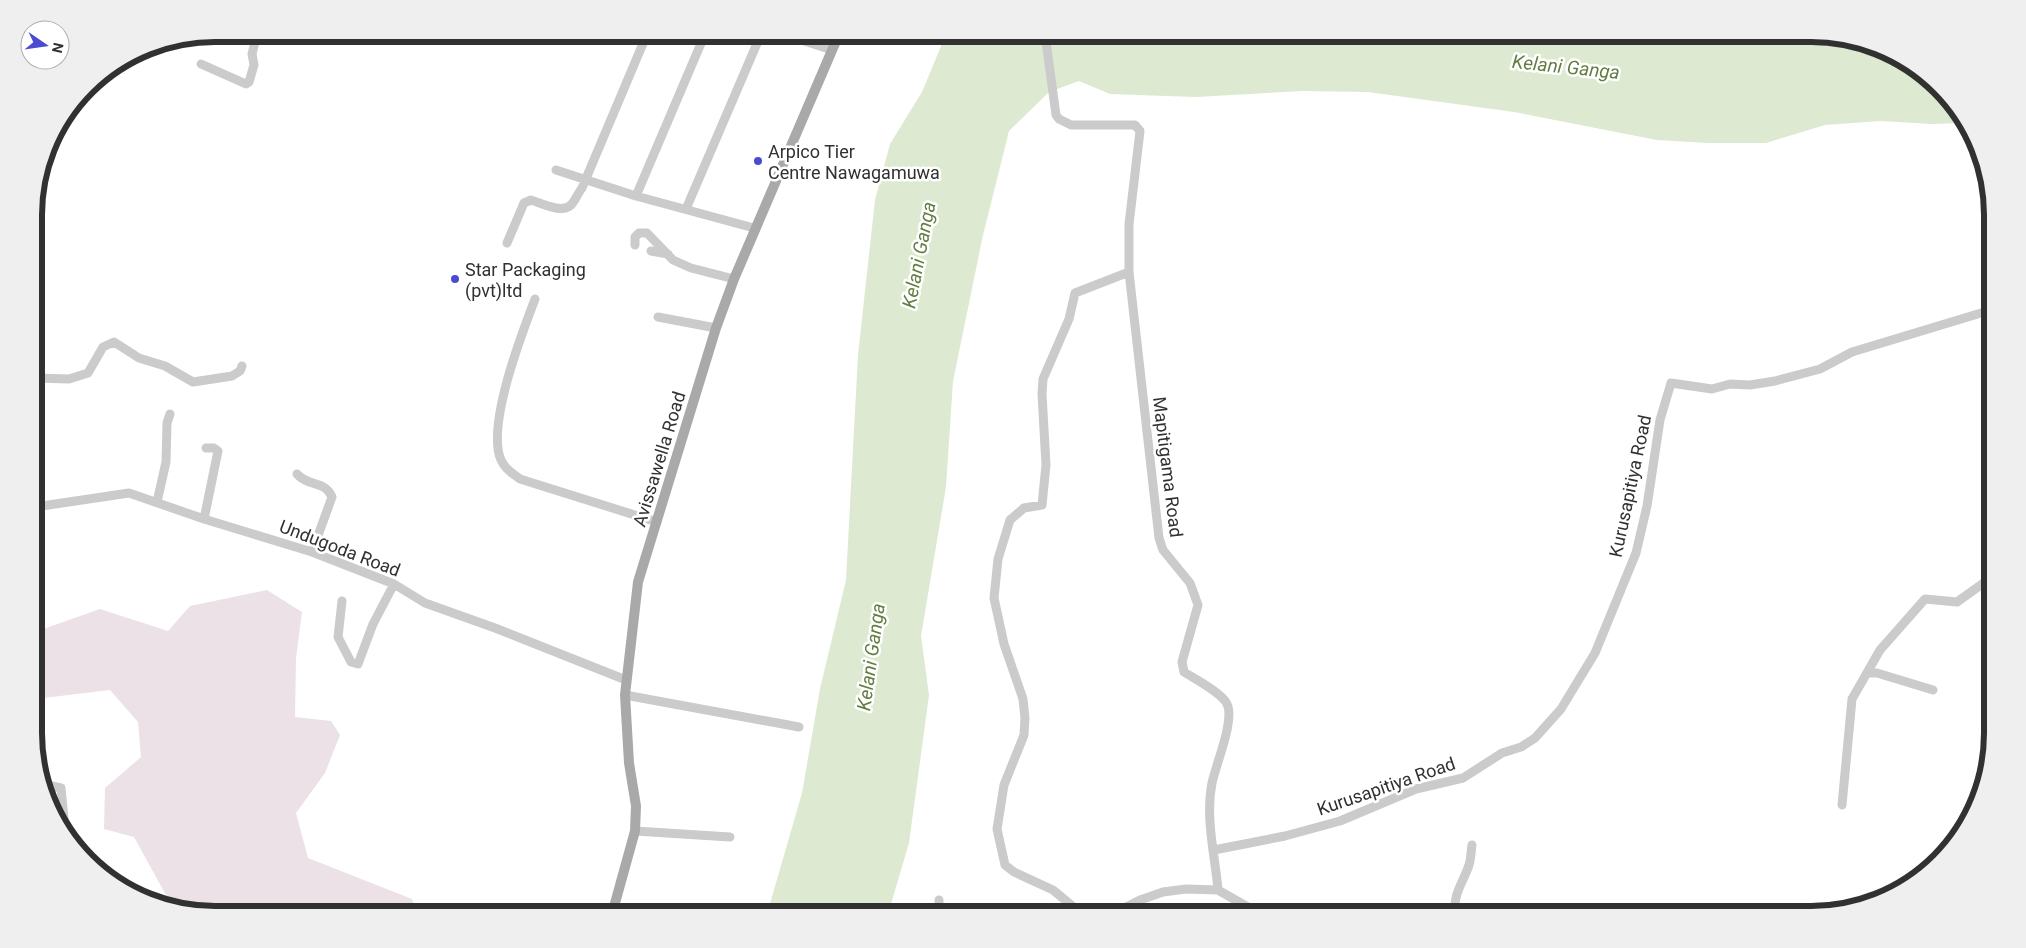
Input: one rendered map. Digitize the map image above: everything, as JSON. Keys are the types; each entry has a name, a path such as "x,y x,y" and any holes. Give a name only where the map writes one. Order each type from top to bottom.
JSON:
{"main road":[{"name":"Avissawella Road","path":"614,906 635,831 636,806 629,763 625,695 638,582 716,328 754,228 836,42"}],"street":[{"path":"201,64 246,84 249,82 254,65 252,54 256,42"},
{"path":"507,243 524,203 532,200 553,207 570,207 582,188 644,42"},
{"path":"636,196 702,42"},
{"path":"686,209 758,42"},
{"path":"808,42 832,50"},
{"name":"Mapitigama Road","path":"1046,42 1056,115 1060,119 1071,125 1135,125 1140,131 1129,224 1129,272 1159,538 1163,550 1190,583 1198,605 1182,662 1184,672 1219,695 1227,704 1230,717 1212,782 1209,808 1218,890"},
{"path":"556,170 636,196 754,228"},
{"path":"635,245 635,236 639,233 647,233 673,260 691,268 734,279"},
{"path":"651,251 668,254"},
{"path":"1072,905 1053,890 1014,872 1005,865 997,829 998,820 1004,785 1024,735 1026,718 1023,699 1004,644 994,598 998,559 1010,520 1024,508 1042,506 1046,465 1042,394 1043,379 1069,319 1075,293 1129,272"},
{"path":"535,299 515,352 501,409 498,446 501,459 508,470 520,479 657,522"},
{"name":"Kurusapitiya Road","path":"1214,850 1285,836 1340,821 1416,789 1463,778 1502,753 1521,747 1535,738 1561,708 1595,653 1636,553 1647,506 1660,420 1671,383 1712,388 1730,384 1775,382 1820,369 1852,352 1984,312"},
{"path":"658,317 716,328"},
{"path":"43,378 69,379 88,373 103,347 114,342 139,358 165,366 193,382 232,376 240,371 242,366"},
{"path":"157,502 166,462 167,423 170,414"},
{"path":"204,519 218,451 214,448 206,448"},
{"path":"297,474 302,481 320,484 330,490 332,496 312,552"},
{"name":"Undugoda Road","path":"42,506 130,493 204,519 312,552 394,584 425,603 495,628 626,680"},
{"path":"1842,805 1852,699 1880,650 1925,599 1957,602 1984,582"},
{"path":"342,601 338,637 351,662 358,664 373,624 394,584"},
{"path":"1867,673 1877,673 1934,690"},
{"path":"625,695 799,727"},
{"path":"51,786 61,788 64,814"},
{"path":"635,831 730,837"},
{"path":"1454,905 1458,887 1470,864 1472,845"},
{"path":"1129,905 1163,892 1186,889 1218,890 1245,905"},
{"path":"939,900 939,906"}],"shaded area":[{"path":"267,590 302,612 296,658 295,717 331,721 340,735 325,773 296,813 308,858 412,899 415,906 215,906 170,900 134,837 104,829 105,788 141,757 138,722 110,690 42,698 42,629 100,609 168,631 190,606"}],"water":[{"name":"Kelani Ganga","path":"943,42 1811,42 1845,46 1877,56 1897,66 1916,78 1933,93 1956,123 1932,124 1880,121 1825,125 1766,143 1708,143 1657,140 1514,112 1368,92 1302,91 1196,97 1110,94 1079,81 1049,92 1009,131 983,235 953,381 946,487 921,636 929,695 909,843 890,906 769,906 802,793 820,689 846,580 858,355 875,200 890,144 922,92"}],"place":[{"name":"Arpico Tier Centre Nawagamuwa","path":"758,161"},
{"name":"Star Packaging (pvt)ltd","path":"455,279"}]}
